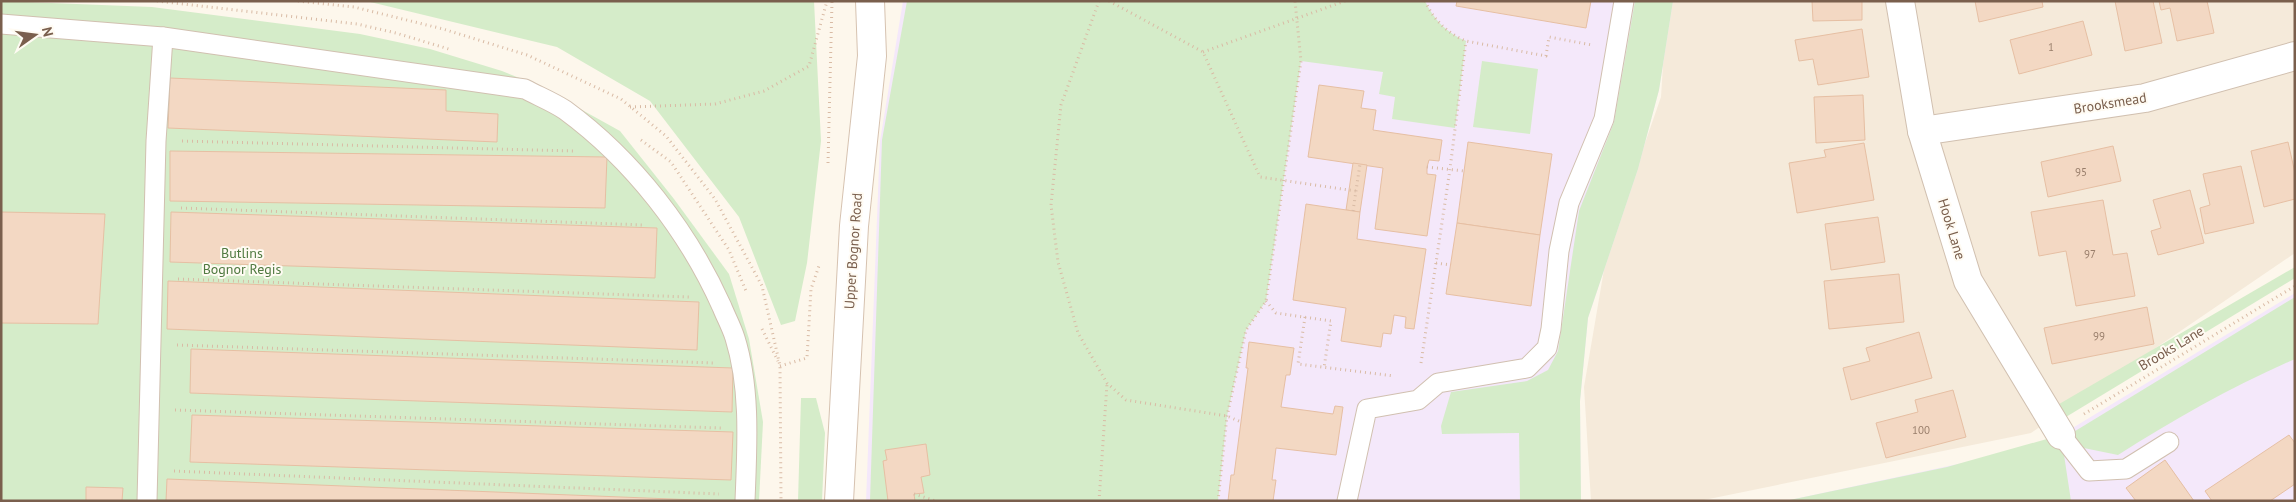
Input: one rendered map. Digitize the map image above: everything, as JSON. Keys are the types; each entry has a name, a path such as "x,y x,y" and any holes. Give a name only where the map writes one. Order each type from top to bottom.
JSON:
{"street":[{"name":"Upper Bognor Road","path":"839,501 854,226 872,56 870,1"},
{"name":"Hook Lane","path":"1900,1 1922,131 1968,281 2060,432"},
{"name":"Brooksmead","path":"1922,131 2145,98 2295,56"}],"lane":[{"path":"1347,501 1367,410 1418,400 1438,383 1528,368 1547,348 1551,329 1559,251 1569,203 1604,119 1624,1"},
{"path":"1,24 163,37 525,89 564,110 625,162 676,226 706,273 718,298 735,339 740,364 748,429 745,498"},
{"path":"147,501 156,141 163,37"},
{"path":"2060,432 2089,471 2126,469 2169,442"}],"path":[{"path":"157,1 357,24 396,33 460,52"},
{"path":"630,107 715,104 764,91 809,66 827,1"},
{"path":"828,168 832,1"},
{"path":"1099,1 1061,104 1051,205 1058,262 1078,333 1107,383 1126,400 1226,416 1241,422"},
{"path":"1110,1 1203,52 1260,177 1356,191"},
{"path":"1218,501 1226,416 1246,330 1266,301 1301,61 1295,1"},
{"path":"1203,52 1345,1"},
{"path":"1425,1 1444,28 1454,36 1466,41 1546,56 1549,37 1617,49"},
{"path":"1420,369 1450,169 1466,41"},
{"path":"635,135 671,162 729,250 747,295"},
{"path":"156,141 613,151"},
{"path":"1353,211 1360,164"},
{"path":"1427,167 1464,171"},
{"path":"155,207 676,226"},
{"path":"780,366 807,358 812,289 823,254"},
{"path":"1436,263 1451,265"},
{"path":"153,278 718,298"},
{"name":"Brooks Lane","path":"2060,432 2295,286"},
{"path":"1266,301 1276,313 1331,321 1324,368"},
{"path":"1305,317 1298,364 1400,376"},
{"path":"758,322 780,366 781,501"},
{"path":"151,344 740,364"},
{"path":"1099,501 1107,383"},
{"path":"150,409 748,429"},
{"path":"148,470 745,498"},
{"path":"914,494 936,501"}],"shaded area":[{"path":"903,1 1673,1 1659,90 1638,169 1588,318 1580,401 1581,501 866,501 880,141"},
{"path":"1667,1 2295,1 2295,253 2031,433 1699,501 1591,501 1584,387 1607,252 1661,97"},
{"path":"2295,293 2295,501 1785,501 2009,453 2061,435"}],"green space":[{"name":"Butlins Bognor Regis","path":"1,1 152,7 360,34 430,49 502,71 537,85 620,131 674,199 729,274 749,339 763,422 759,501 1,501"},
{"path":"366,1 814,1 821,141 807,263 795,321 781,325 739,217 650,101 557,47"},
{"path":"907,1 1425,1 1432,14 1442,25 1466,41 1455,128 1392,119 1395,97 1379,94 1383,72 1301,61 1266,301 1246,330 1227,416 1218,501 870,501 882,140"},
{"path":"1635,1 1673,1 1659,90 1638,169 1588,318 1580,401 1581,501 1520,501 1519,433 1442,434 1441,426 1451,392 1527,381 1548,370 1558,351 1579,211 1614,122"},
{"path":"1482,61 1538,69 1530,134 1473,127"},
{"path":"2295,267 2295,278 2061,420 2054,407"},
{"path":"2295,297 2295,359 2249,380 2118,455 2074,446 2067,436"},
{"path":"801,398 816,398 825,433 822,501 798,501"},
{"path":"2061,435 2071,501 1785,501 1947,467"}],"building":[{"path":"1457,1 1591,1 1586,28 1456,6"},
{"path":"1812,1 1862,1 1862,20 1813,21"},
{"path":"1975,1 2042,1 2043,7 1979,22"},
{"path":"2115,1 2153,1 2162,43 2125,51"},
{"path":"2159,1 2207,1 2214,33 2177,41 2170,8 2161,10"},
{"path":"2083,21 2092,55 2019,74 2010,40"},
{"path":"1862,29 1869,77 1818,85 1813,59 1799,61 1795,40"},
{"path":"170,78 446,90 446,111 498,114 497,142 168,128"},
{"path":"1319,85 1364,91 1361,108 1376,110 1373,130 1442,140 1439,161 1429,160 1427,167 1427,174 1436,175 1427,236 1375,229 1383,168 1308,157"},
{"path":"1863,95 1865,140 1816,143 1814,97"},
{"path":"1468,142 1552,154 1540,235 1457,223"},
{"path":"2288,142 2295,173 2295,199 2264,207 2251,151"},
{"path":"1864,143 1874,200 1797,213 1789,163 1826,157 1824,150"},
{"path":"2113,146 2121,181 2048,197 2041,162"},
{"path":"170,151 607,157 605,208 170,201"},
{"path":"1353,163 1367,165 1360,212 1346,210"},
{"path":"2241,166 2254,223 2205,234 2200,208 2210,205 2203,174"},
{"path":"2190,190 2204,243 2158,255 2151,231 2161,228 2153,200"},
{"path":"2103,200 2113,255 2127,253 2135,296 2076,306 2066,251 2039,256 2031,212"},
{"path":"1306,204 1360,212 1357,239 1426,249 1414,329 1405,328 1406,317 1394,315 1391,334 1383,333 1381,347 1341,341 1346,308 1293,300"},
{"path":"1,212 105,214 98,324 1,323"},
{"path":"171,212 657,228 655,278 170,262"},
{"path":"1878,217 1885,262 1831,270 1825,224"},
{"path":"1457,223 1540,235 1531,306 1446,294"},
{"path":"1899,274 1904,322 1829,329 1824,281"},
{"path":"168,281 699,302 697,350 167,329"},
{"path":"2147,307 2154,344 2052,364 2044,328"},
{"path":"1919,332 1932,378 1851,400 1843,368 1870,361 1866,348"},
{"path":"1249,342 1294,348 1290,375 1286,375 1281,407 1333,414 1335,406 1343,407 1336,455 1276,448 1272,480 1276,480 1273,501 1228,501 1231,475 1234,475 1248,368 1246,368"},
{"path":"191,349 733,368 732,412 190,393"},
{"path":"1953,390 1966,437 1886,458 1876,423 1918,412 1915,400"},
{"path":"192,415 733,432 731,480 190,462"},
{"path":"2289,435 2295,443 2295,484 2270,501 2212,501 2205,491"},
{"path":"926,444 930,475 921,477 924,493 914,494 915,501 888,501 883,461 887,460 885,450"},
{"path":"2165,460 2194,501 2136,501 2126,488"},
{"path":"167,479 722,501 166,501"},
{"path":"86,487 123,488 122,501 86,501"}]}
